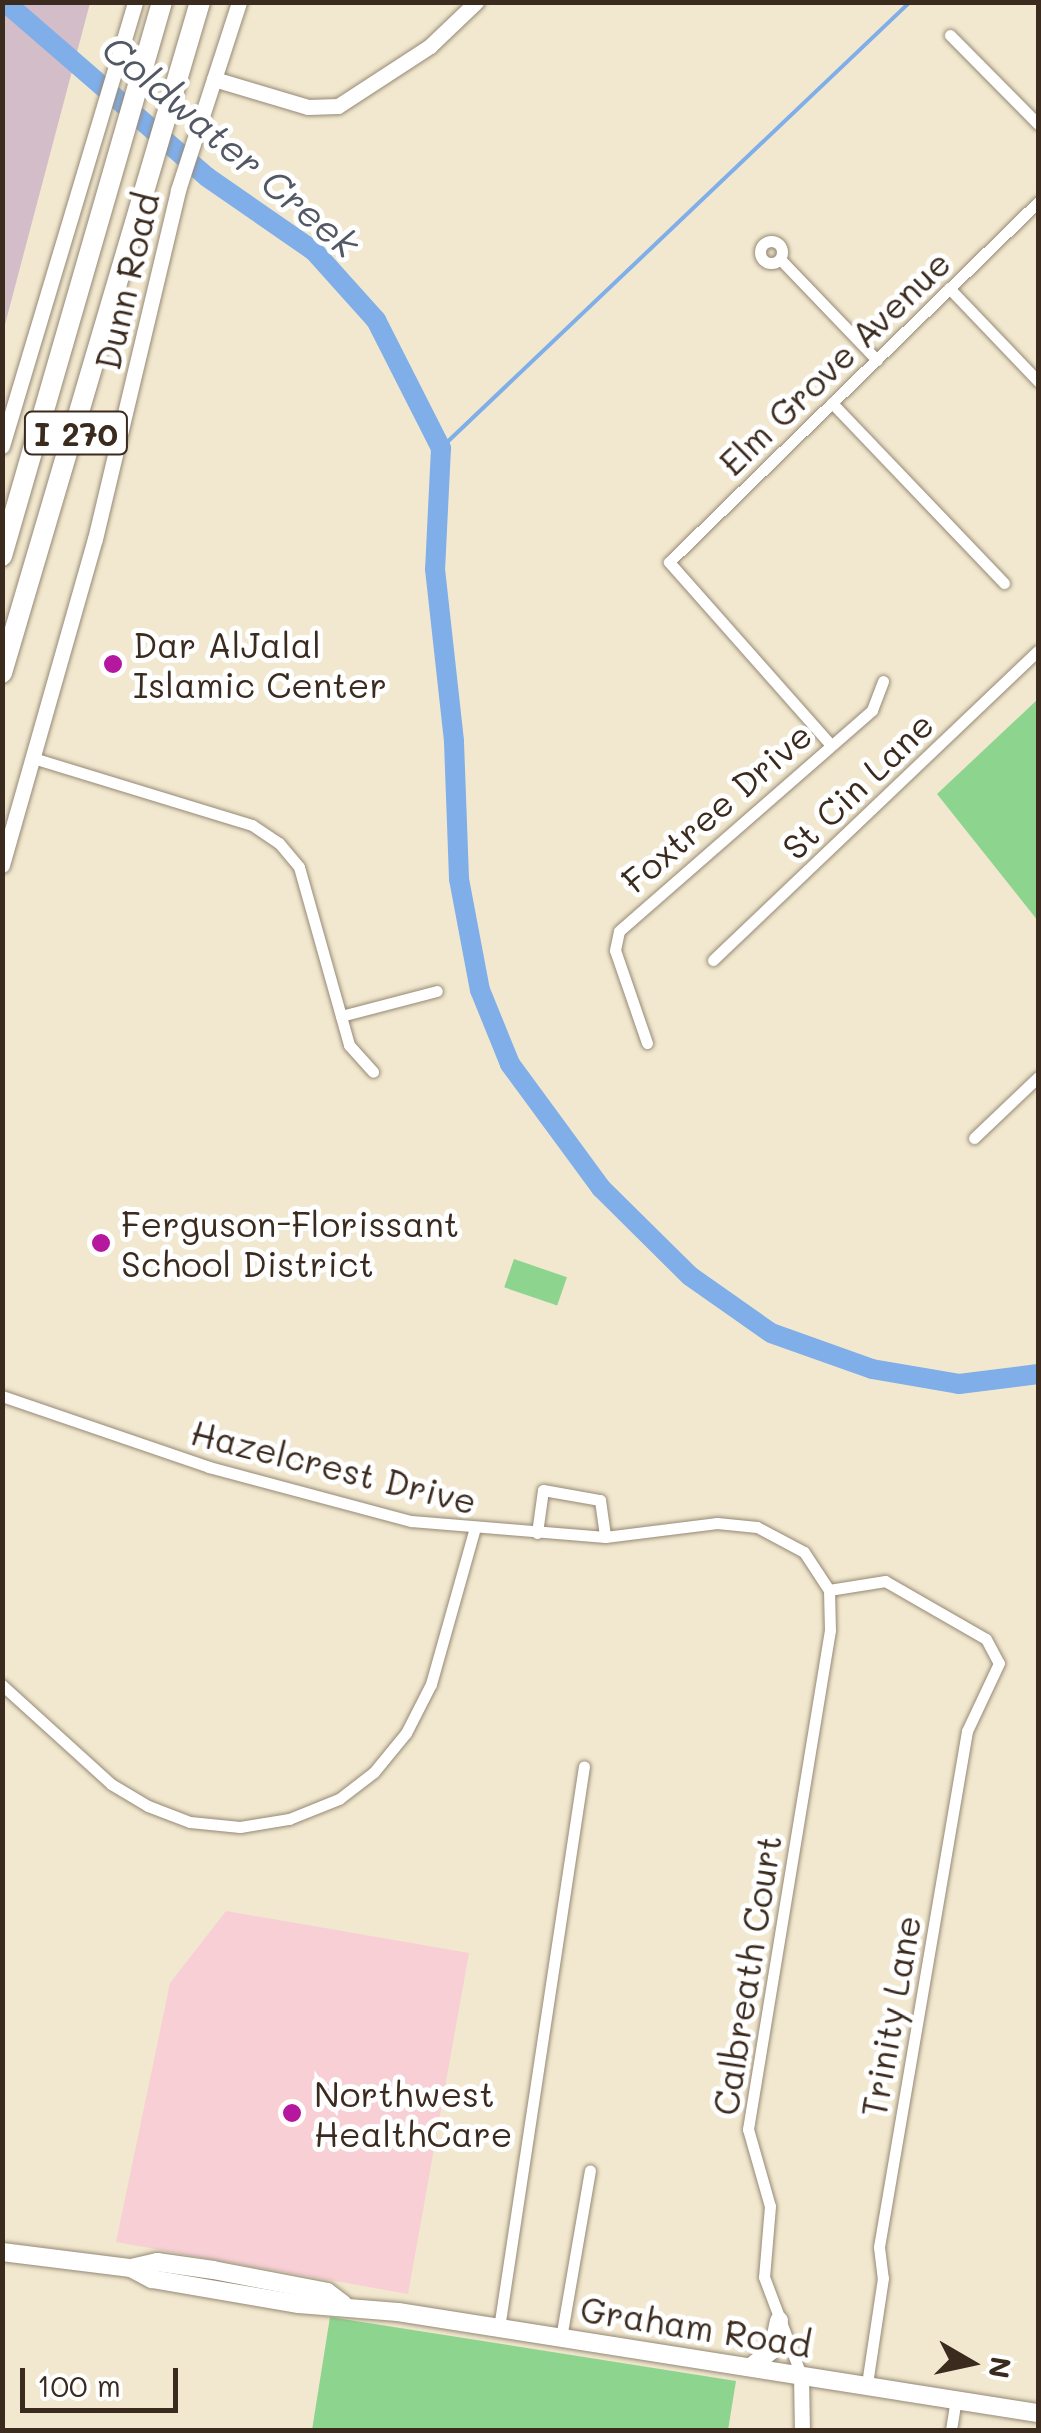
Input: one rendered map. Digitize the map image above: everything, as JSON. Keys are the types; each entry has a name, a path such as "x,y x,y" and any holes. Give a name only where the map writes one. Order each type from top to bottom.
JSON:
{"highway":[{"name":"I 270","path":"2,556 162,2"},
{"name":"I 270","path":"2,673 200,2"}],"main road":[{"name":"Graham Road","path":"2,2252 131,2268 157,2262 212,2270 327,2292 342,2304 1038,2413"},
{"path":"752,2367 773,2349 779,2321"}],"street":[{"path":"2,446 134,2"},
{"name":"Dunn Road","path":"2,865 95,539 178,190 240,2"},
{"path":"214,79 308,106 338,106 430,46 476,2"},
{"path":"950,35 1038,124"},
{"name":"Elm Grove Avenue","path":"830,744 669,562 1038,202"},
{"path":"780,259 876,360"},
{"path":"949,288 1038,382"},
{"path":"832,403 1004,584"},
{"name":"St Cin Lane","path":"713,960 1038,651"},
{"name":"Foxtree Drive","path":"647,1043 615,950 619,931 872,710 883,681"},
{"path":"33,758 252,825 279,842 299,867 349,1044 374,1072"},
{"path":"341,1016 438,992"},
{"path":"974,1138 1038,1077"},
{"name":"Hazelcrest Drive","path":"2,1396 209,1467 410,1521 474,1531 605,1537 686,1523 757,1527 804,1552 823,1576"},
{"path":"537,1533 543,1490 600,1500 605,1537"},
{"path":"2,1685 111,1784 148,1806 190,1822 240,1827 289,1819 339,1799 374,1772 406,1732 432,1684 474,1531"},
{"name":"Calbreath Court","path":"802,2375 764,2276 768,2196 748,2128 830,1630 829,1590 823,1576"},
{"name":"Trinity Lane","path":"829,1590 885,1581 986,1639 998,1663 967,1731 879,2247 883,2278 866,2384"},
{"path":"499,2328 584,1766"},
{"path":"561,2338 590,2170"},
{"path":"802,2375 802,2430"},
{"path":"951,2430 956,2399"}],"shaded area":[{"path":"2,3 90,3 3,332"},
{"name":"Northwest HealthCare","path":"226,1911 469,1953 408,2294 116,2242 170,1983"}],"green space":[{"path":"1038,699 1038,921 937,794"},
{"path":"514,1259 567,1277 557,1306 504,1287"},
{"path":"330,2317 736,2381 728,2430 312,2430"}],"waterway":[{"name":"Coldwater Creek","path":"5,2 207,177 314,251 376,320 441,448 435,569 454,742 459,879 480,990 510,1064 601,1188 690,1276 771,1333 872,1369 959,1384 1038,1374"},
{"path":"441,448 910,2"}],"place":[{"name":"Dar AlJalal Islamic Center","path":"113,664"},
{"name":"Ferguson-Florissant School District","path":"101,1243"},
{"name":"Northwest HealthCare","path":"292,2113"}]}
